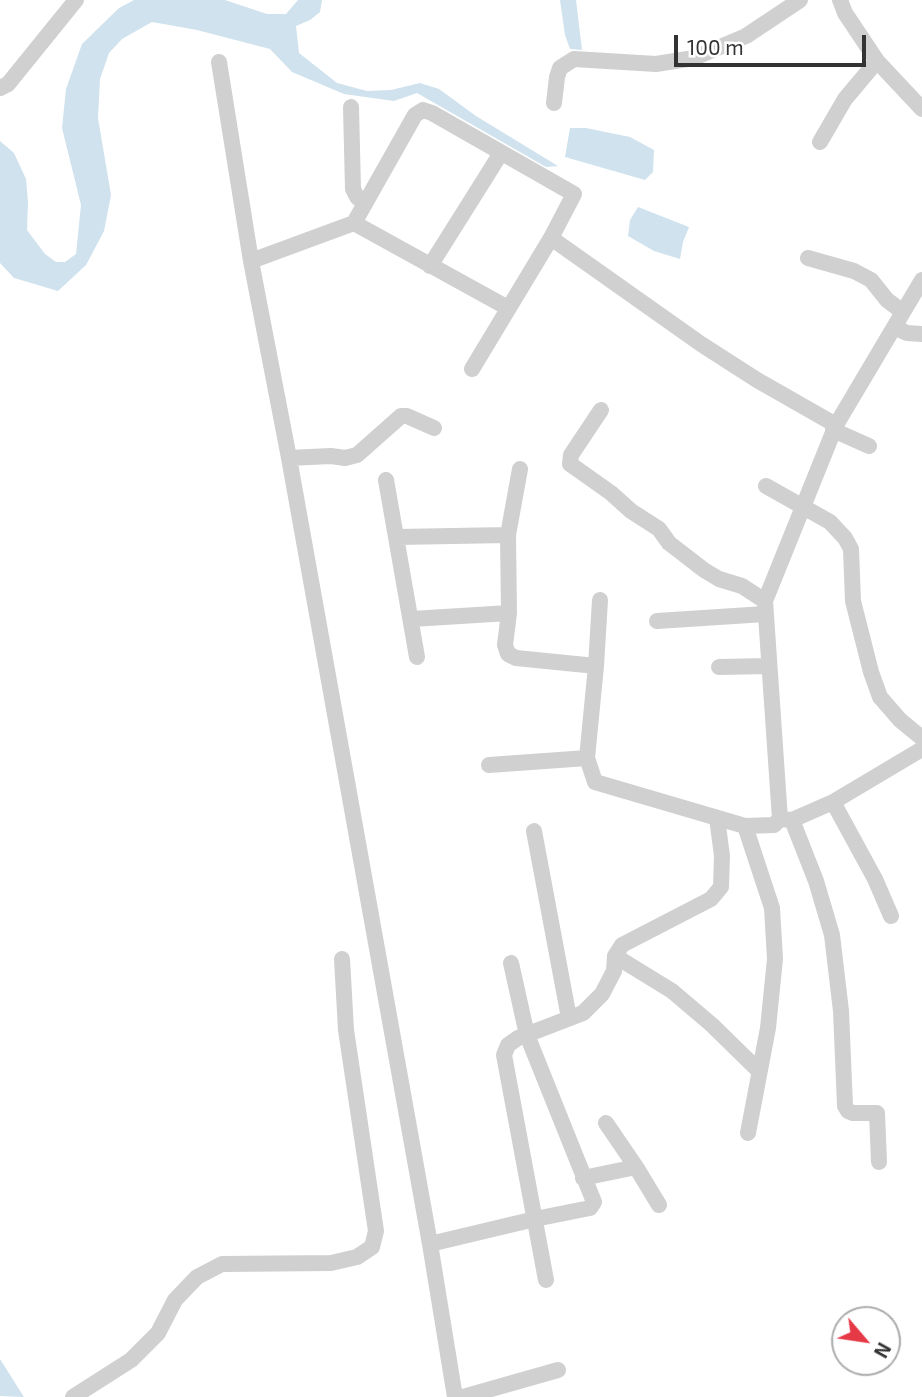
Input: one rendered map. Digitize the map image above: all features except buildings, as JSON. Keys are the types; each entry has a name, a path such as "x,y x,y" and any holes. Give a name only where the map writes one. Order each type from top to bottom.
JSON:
{"street":[{"path":"0,88 13,78 76,0"},
{"path":"554,103 556,77 560,68 574,59 656,64 694,58 746,36 800,0"},
{"path":"840,0 845,13 877,61 922,109"},
{"path":"820,142 845,99 877,61"},
{"path":"219,62 251,261 289,458 455,1397"},
{"path":"351,107 353,189 365,204"},
{"path":"251,261 354,223 415,115 423,110 432,113 574,194 551,238 472,369"},
{"path":"430,266 501,153"},
{"path":"354,223 509,308"},
{"path":"551,238 701,344 869,446"},
{"path":"808,258 854,271 871,280 907,333 922,334"},
{"path":"878,1162 877,1113 853,1113 845,1106 841,1012 832,935 816,881 786,820 765,608 835,427 899,319 919,291"},
{"path":"601,410 571,455 570,464 659,529 669,543 704,570 719,579 743,586 765,608"},
{"path":"289,458 345,458 357,455 401,416 434,428"},
{"path":"520,469 508,535 509,613 505,645 508,654 516,658 596,666"},
{"path":"386,480 417,657"},
{"path":"766,486 830,522 845,538 851,549 853,601 880,697 922,737"},
{"path":"397,537 508,535"},
{"path":"600,600 587,758 596,782 745,827 774,825 833,802 922,749"},
{"path":"657,621 765,608"},
{"path":"412,619 509,613"},
{"path":"719,667 769,666"},
{"path":"489,765 587,758"},
{"path":"833,802 875,879 891,916"},
{"path":"546,1280 504,1055 508,1045 583,1013 602,994 614,971 615,956 622,945 711,899 721,887 722,856 717,818"},
{"path":"745,827 772,908 775,959 768,1028 748,1133"},
{"path":"534,831 569,1018"},
{"path":"615,956 672,991 712,1024 759,1071"},
{"path":"73,1397 131,1360 158,1333 175,1300 197,1277 222,1264 331,1263 356,1258 372,1247 376,1231 346,1030 342,959"},
{"path":"430,1244 590,1208 594,1202 527,1035 511,963"},
{"path":"606,1123 659,1205"},
{"path":"583,1178 636,1167"},
{"path":"463,1397 558,1370"}],"water":[{"path":"134,0 225,0 267,14 286,14 298,0 322,0 320,12 296,26 299,53 337,83 367,91 391,90 420,83 439,89 476,116 558,166 546,167 417,93 394,101 344,94 292,72 270,49 197,30 152,22 122,39 109,53 100,79 98,118 111,195 104,231 86,265 58,291 14,278 0,263 0,141 14,153 26,179 27,230 45,254 56,262 65,262 76,254 81,205 62,128 66,89 82,44 119,8"},
{"path":"560,0 576,0 582,50 570,49"},
{"path":"570,128 586,128 630,137 654,150 653,172 645,180 565,157"},
{"path":"638,207 689,227 680,259 654,251 628,236 630,220"},
{"path":"0,1359 17,1386 24,1397 0,1396"}]}
